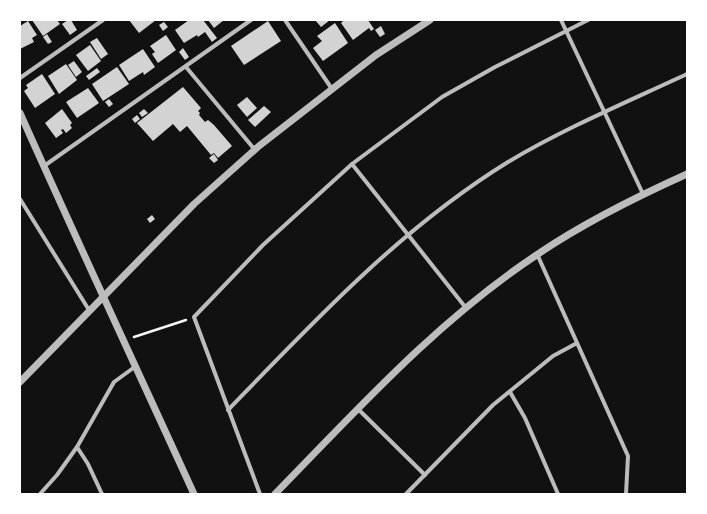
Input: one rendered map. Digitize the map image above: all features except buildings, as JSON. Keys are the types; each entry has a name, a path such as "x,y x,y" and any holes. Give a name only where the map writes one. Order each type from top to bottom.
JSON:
{"street":[{"path":"20,78 103,20"},
{"path":"44,166 251,20"},
{"path":"285,20 332,88"},
{"path":"20,382 194,204 255,150 332,88 376,55 430,20"},
{"path":"561,20 643,194"},
{"path":"260,494 194,317 263,245 352,164 442,97 495,66 565,30 588,20"},
{"path":"186,67 255,150"},
{"path":"228,410 322,312 408,234 457,196 508,163 568,129 687,74"},
{"path":"20,113 88,261 102,298 136,366 194,494"},
{"path":"352,164 466,308"},
{"path":"275,494 409,358 466,308 537,254 566,236 643,194 687,174"},
{"path":"20,200 90,310"},
{"path":"537,254 628,456 626,494"},
{"path":"406,494 493,405 553,356 577,343"},
{"path":"40,494 57,475 77,447 114,382 136,366"},
{"path":"510,392 525,418 558,494"},
{"path":"358,409 425,475"},
{"path":"77,447 88,464 102,494"}],"path":[{"path":"134,337 194,317"}]}
